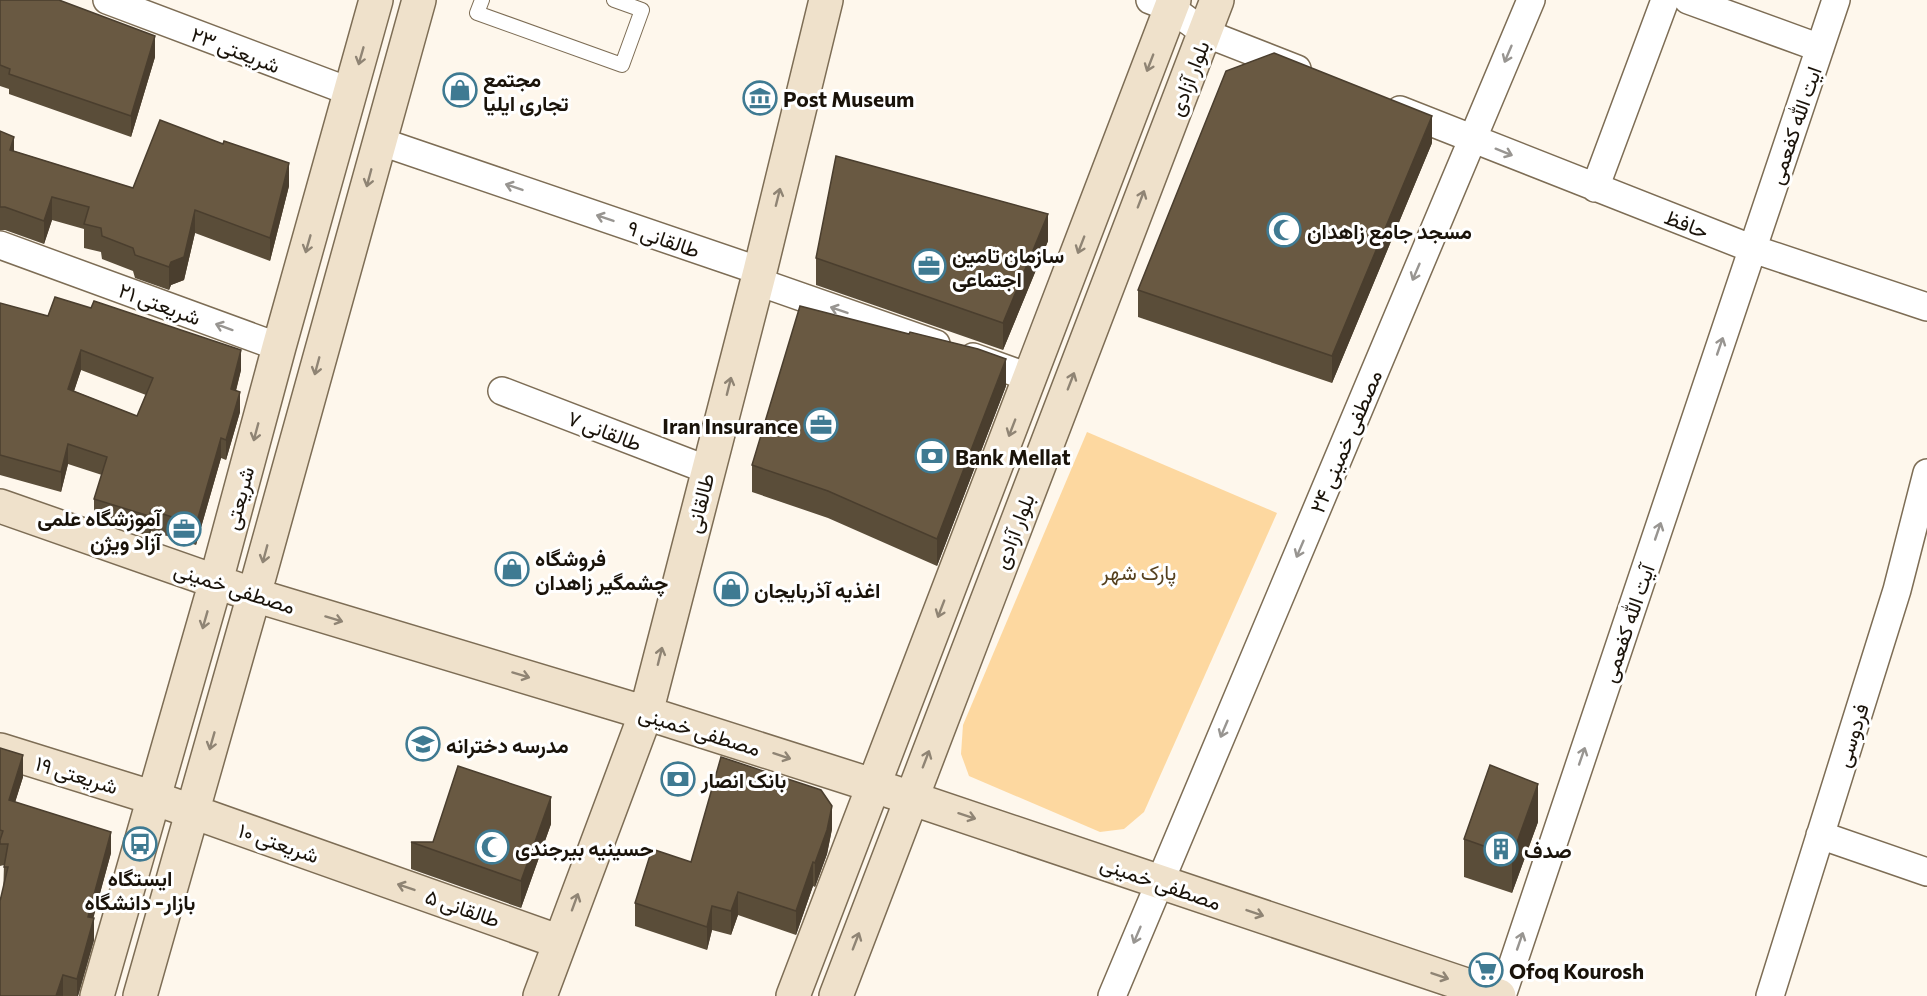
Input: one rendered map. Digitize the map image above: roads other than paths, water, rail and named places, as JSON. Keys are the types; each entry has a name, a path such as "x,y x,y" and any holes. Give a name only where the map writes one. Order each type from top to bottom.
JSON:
{"main road":[{"name":"شریعتی","path":"97,996 216,581 376,0"},
{"name":"شریعتی","path":"140,996 419,0"},
{"name":"طالقانی","path":"540,996 646,713 826,0"},
{"name":"بلوار آزادی","path":"836,996 1218,0"},
{"name":"بلوار آزادی","path":"793,996 872,785 1031,378 1165,3"},
{"name":"مصطفی خمینی","path":"0,506 254,595 646,713 911,797 1501,996"},
{"name":"شریعتی ۱۹","path":"0,750 192,812"},
{"name":"شریعتی ۱۰","path":"192,812 365,873"},
{"name":"طالقانی ۵","path":"365,873 560,942"}],"street":[{"name":"مصطفی خمینی ۲۴","path":"1112,996 1461,135 1531,0"},
{"path":"1595,188 1665,0"},
{"path":"1688,0 1820,48"},
{"name":"ایت الله کفعمی","path":"1753,249 1836,0"},
{"name":"شریعتی ۲۳","path":"114,3 351,92"},
{"path":"1165,3 1205,33 1316,77"},
{"name":"حافظ","path":"1372,99 1753,249 1927,307"},
{"name":"طالقانی ۹","path":"379,141 569,206 894,329 1031,378"},
{"name":"شریعتی ۲۱","path":"0,245 279,346"},
{"name":"آیت الله کفعمی","path":"1501,996 1753,249"},
{"name":"طالقانی ۷","path":"502,391 708,470"},
{"name":"فردوسی","path":"1770,996 1897,590 1927,473"},
{"path":"1820,835 1927,872"}],"lane":[{"path":"482,0 477,13 622,65 642,10 614,0"}],"place":[{"name":"مجتمع تجاری ایلیا","path":"460,90"},
{"name":"Post Museum","path":"760,98"},
{"name":"مسجد جامع زاهدان","path":"1284,230"},
{"name":"سازمان تامین اجتماعی","path":"929,266"},
{"name":"Iran Insurance","path":"821,425"},
{"name":"Bank Mellat","path":"932,456"},
{"name":"آموزشگاه علمی آزاد ویژن","path":"184,529"},
{"name":"فروشگاه چشمگیر زاهدان","path":"512,569"},
{"name":"اغذیه آذربایجان","path":"731,589"},
{"name":"مدرسه دخترانه","path":"423,744"},
{"name":"بانک انصار","path":"678,779"},
{"name":"ایستگاه بازار- دانشگاه","path":"140,844"},
{"name":"حسینیه بیرجندی","path":"492,847"},
{"name":"صدف","path":"1501,849"},
{"name":"Ofoq Kourosh","path":"1486,970"}],"park label":[{"name":"پارک شهر","path":"1139,571"}]}
